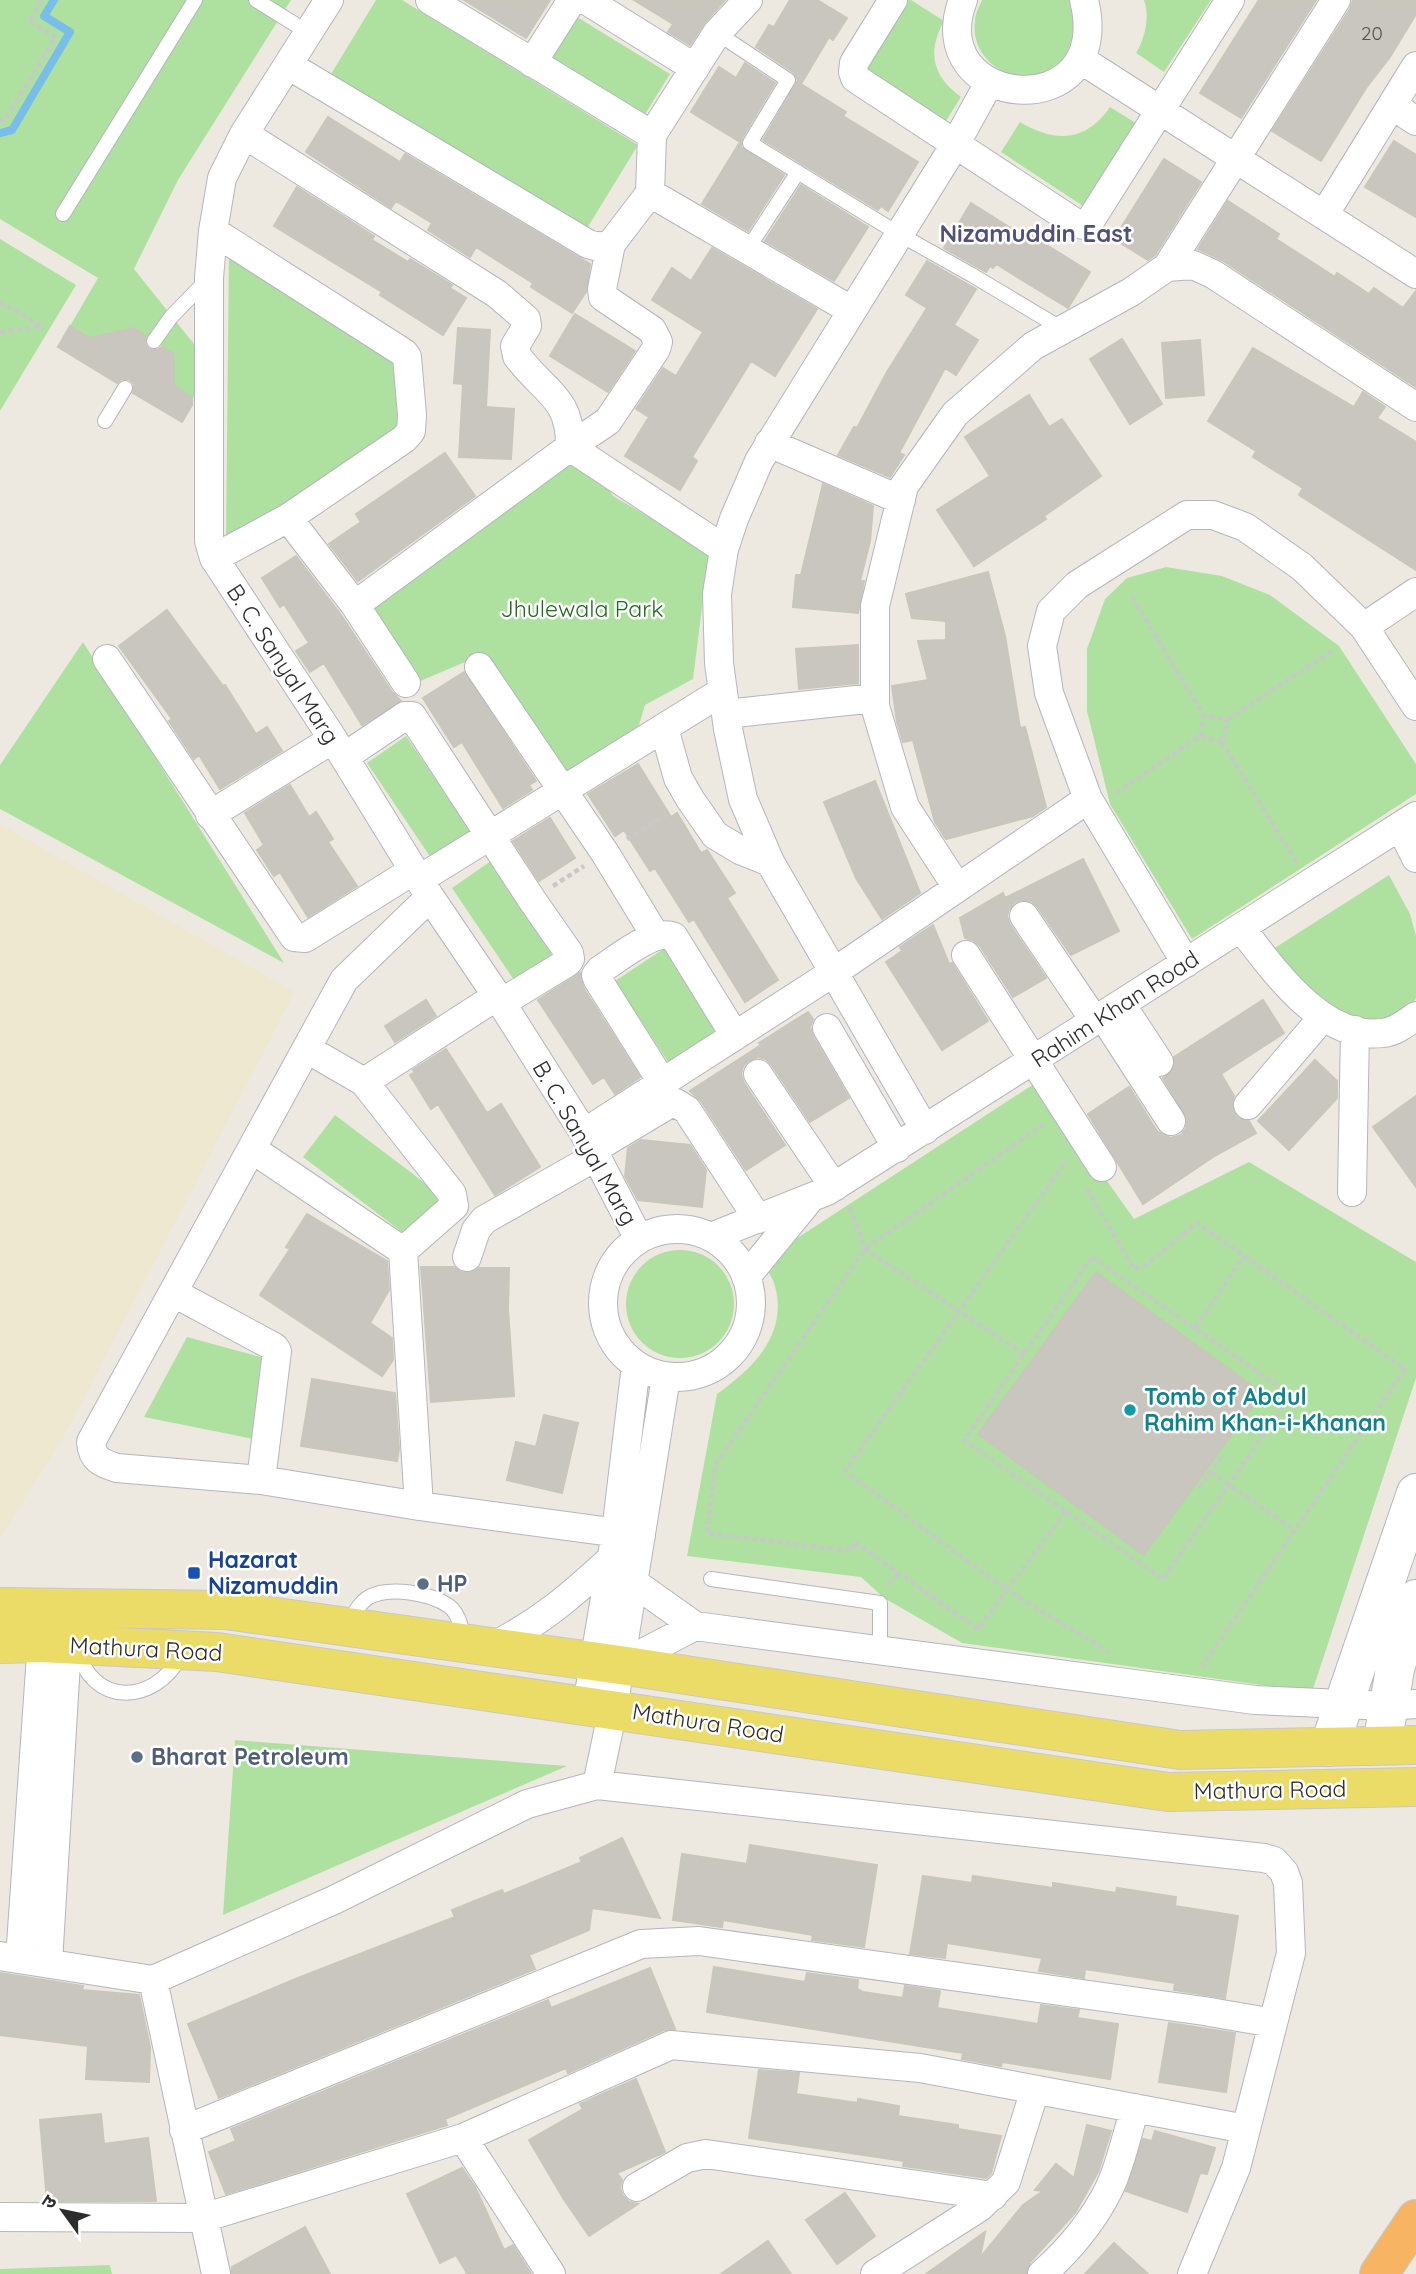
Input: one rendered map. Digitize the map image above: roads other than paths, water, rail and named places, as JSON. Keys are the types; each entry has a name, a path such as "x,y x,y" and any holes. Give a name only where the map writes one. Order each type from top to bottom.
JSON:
{"highway":[{"path":"1379,2274 1416,2218"}],"main road":[{"name":"Mathura Road","path":"0,1607 58,1635 217,1652 1168,1792 1416,1787"},
{"name":"Mathura Road","path":"0,1644 226,1611 608,1663 1180,1750 1399,1745"}],"street":[{"name":"B. C. Sanyal Marg","path":"329,0 244,134 222,178 209,278 209,541 214,558 339,748 421,882 591,1147 639,1239"},
{"path":"532,63 572,0"},
{"path":"586,0 695,68"},
{"path":"355,605 608,421 656,349 657,342 652,330 603,297 602,289 611,244 650,193 652,135 717,33 748,0"},
{"path":"893,0 854,63 855,78 1074,222 1083,225 1090,221 1162,111 1230,0"},
{"path":"963,0 958,12 957,33 962,52 973,70 989,83 1008,90 1029,92 1049,86 1067,75 1080,59 1087,39 1088,19 1084,0"},
{"path":"957,887 905,807 875,706 875,606 904,486 955,414 1033,346 1131,292 1167,267 1336,0"},
{"path":"441,3 532,63 652,135"},
{"path":"1080,59 1416,274"},
{"path":"288,65 588,244 599,247 611,244"},
{"path":"1324,215 1416,66"},
{"path":"925,1130 770,862 743,799 724,703 719,663 717,594 724,549 759,461 850,310 956,143 989,83"},
{"path":"1392,105 1416,121"},
{"path":"244,134 497,294 526,319 527,326 515,346 517,356 565,409 570,430 570,447"},
{"path":"650,193 850,310"},
{"path":"213,231 404,353 407,358 412,415 411,431 404,439 288,518 214,558"},
{"path":"1167,267 1193,265 1213,274 1416,407"},
{"path":"769,443 901,500"},
{"path":"570,447 724,549"},
{"path":"1186,963 1049,693 1042,646 1051,611 1077,585 1187,515 1213,515 1245,527 1302,567 1364,627 1416,706"},
{"path":"288,518 355,605 406,682"},
{"path":"1364,627 1416,592"},
{"path":"107,659 289,932 300,939 421,882 490,835 664,728 724,703 875,698"},
{"path":"479,667 606,853 655,935"},
{"path":"210,815 339,748 405,716 412,716 569,953 570,959 364,1082"},
{"path":"664,728 678,778 715,835 740,850 770,862"},
{"path":"591,1147 662,1082 834,972 957,887 1102,796"},
{"path":"1408,821 1416,858"},
{"name":"Rahim Khan Road","path":"711,1237 824,1192 1408,821"},
{"path":"421,882 344,980 91,1442 92,1451 96,1459 117,1468 261,1480 623,1542"},
{"path":"1024,916 1107,1014 1159,1062"},
{"path":"1241,928 1286,985 1318,1014 1355,1030 1384,1034 1415,1020"},
{"path":"662,1082 596,975 655,935 669,934 674,937 735,1036"},
{"path":"966,955 1034,1060 1086,1172"},
{"path":"1107,1014 1171,1121"},
{"path":"1248,1095 1318,1014"},
{"path":"1352,1192 1355,1030"},
{"path":"868,1031 833,1038 897,1148"},
{"path":"307,1049 364,1082 452,1194 454,1206 402,1251"},
{"path":"758,1074 824,1192"},
{"path":"467,1257 476,1230 484,1220 591,1147 669,1104 676,1103 687,1110 758,1219"},
{"path":"252,1149 402,1251"},
{"name":"Rahim Khan Road","path":"746,1277 824,1192"},
{"path":"687,1229 711,1237 731,1252 746,1277 750,1293 750,1315 743,1337 729,1356 710,1369 688,1376 666,1377 644,1370 626,1357 612,1339 604,1318 603,1295 609,1273 621,1254 639,1239 662,1230 687,1229"},
{"path":"402,1251 419,1506"},
{"path":"174,1293 277,1351 261,1480"},
{"path":"597,1785 600,1707 623,1542 636,1364"},
{"path":"608,1663 633,1582 623,1542 666,1377"},
{"path":"1329,1747 1416,1493"},
{"path":"477,1645 521,1632 564,1602 623,1542"},
{"path":"633,1582 695,1626 1255,1700 1402,1705"},
{"path":"1399,1745 1402,1705 1395,1669 1416,1599"},
{"path":"608,1663 695,1626"},
{"path":"58,1635 10,1957 153,1980 334,1900 527,1804 597,1785 993,1827 1274,1861 1284,1872 1288,1883 1291,1953 1236,2168 1192,2274"},
{"path":"48,1964 58,1635"},
{"path":"184,2130 641,1944 699,1941 1204,2011 1273,2023"},
{"path":"153,1980 216,2274"},
{"path":"0,2217 203,2218 463,2138 671,2045 920,2068 1246,2129"},
{"path":"875,2274 993,2196 1006,2182 1035,2090"},
{"path":"1042,2274 1080,2234 1097,2210 1111,2185 1135,2108"},
{"path":"463,2138 551,2274"},
{"path":"637,2187 687,2158 706,2154 993,2196"}],"lane":[{"path":"63,214 195,0"},
{"path":"256,0 309,33"},
{"path":"717,33 788,80 750,143 899,234 1065,330"},
{"path":"747,250 798,172"},
{"path":"154,341 172,317 209,278"},
{"path":"105,421 125,388"},
{"path":"711,1579 880,1603 880,1650"}],"waterway":[{"path":"0,133 12,130 70,32 44,16 54,0"}],"place":[{"name":"Tomb of Abdul Rahim Khan-i-Khanan","path":"1130,1410"},
{"name":"Hazarat Nizamuddin","path":"194,1573"},
{"name":"HP","path":"423,1584"},
{"name":"Bharat Petroleum","path":"137,1757"}],"district":[{"name":"Nizamuddin East","path":"1036,234"}],"park label":[{"name":"Jhulewala Park","path":"582,609"}]}
